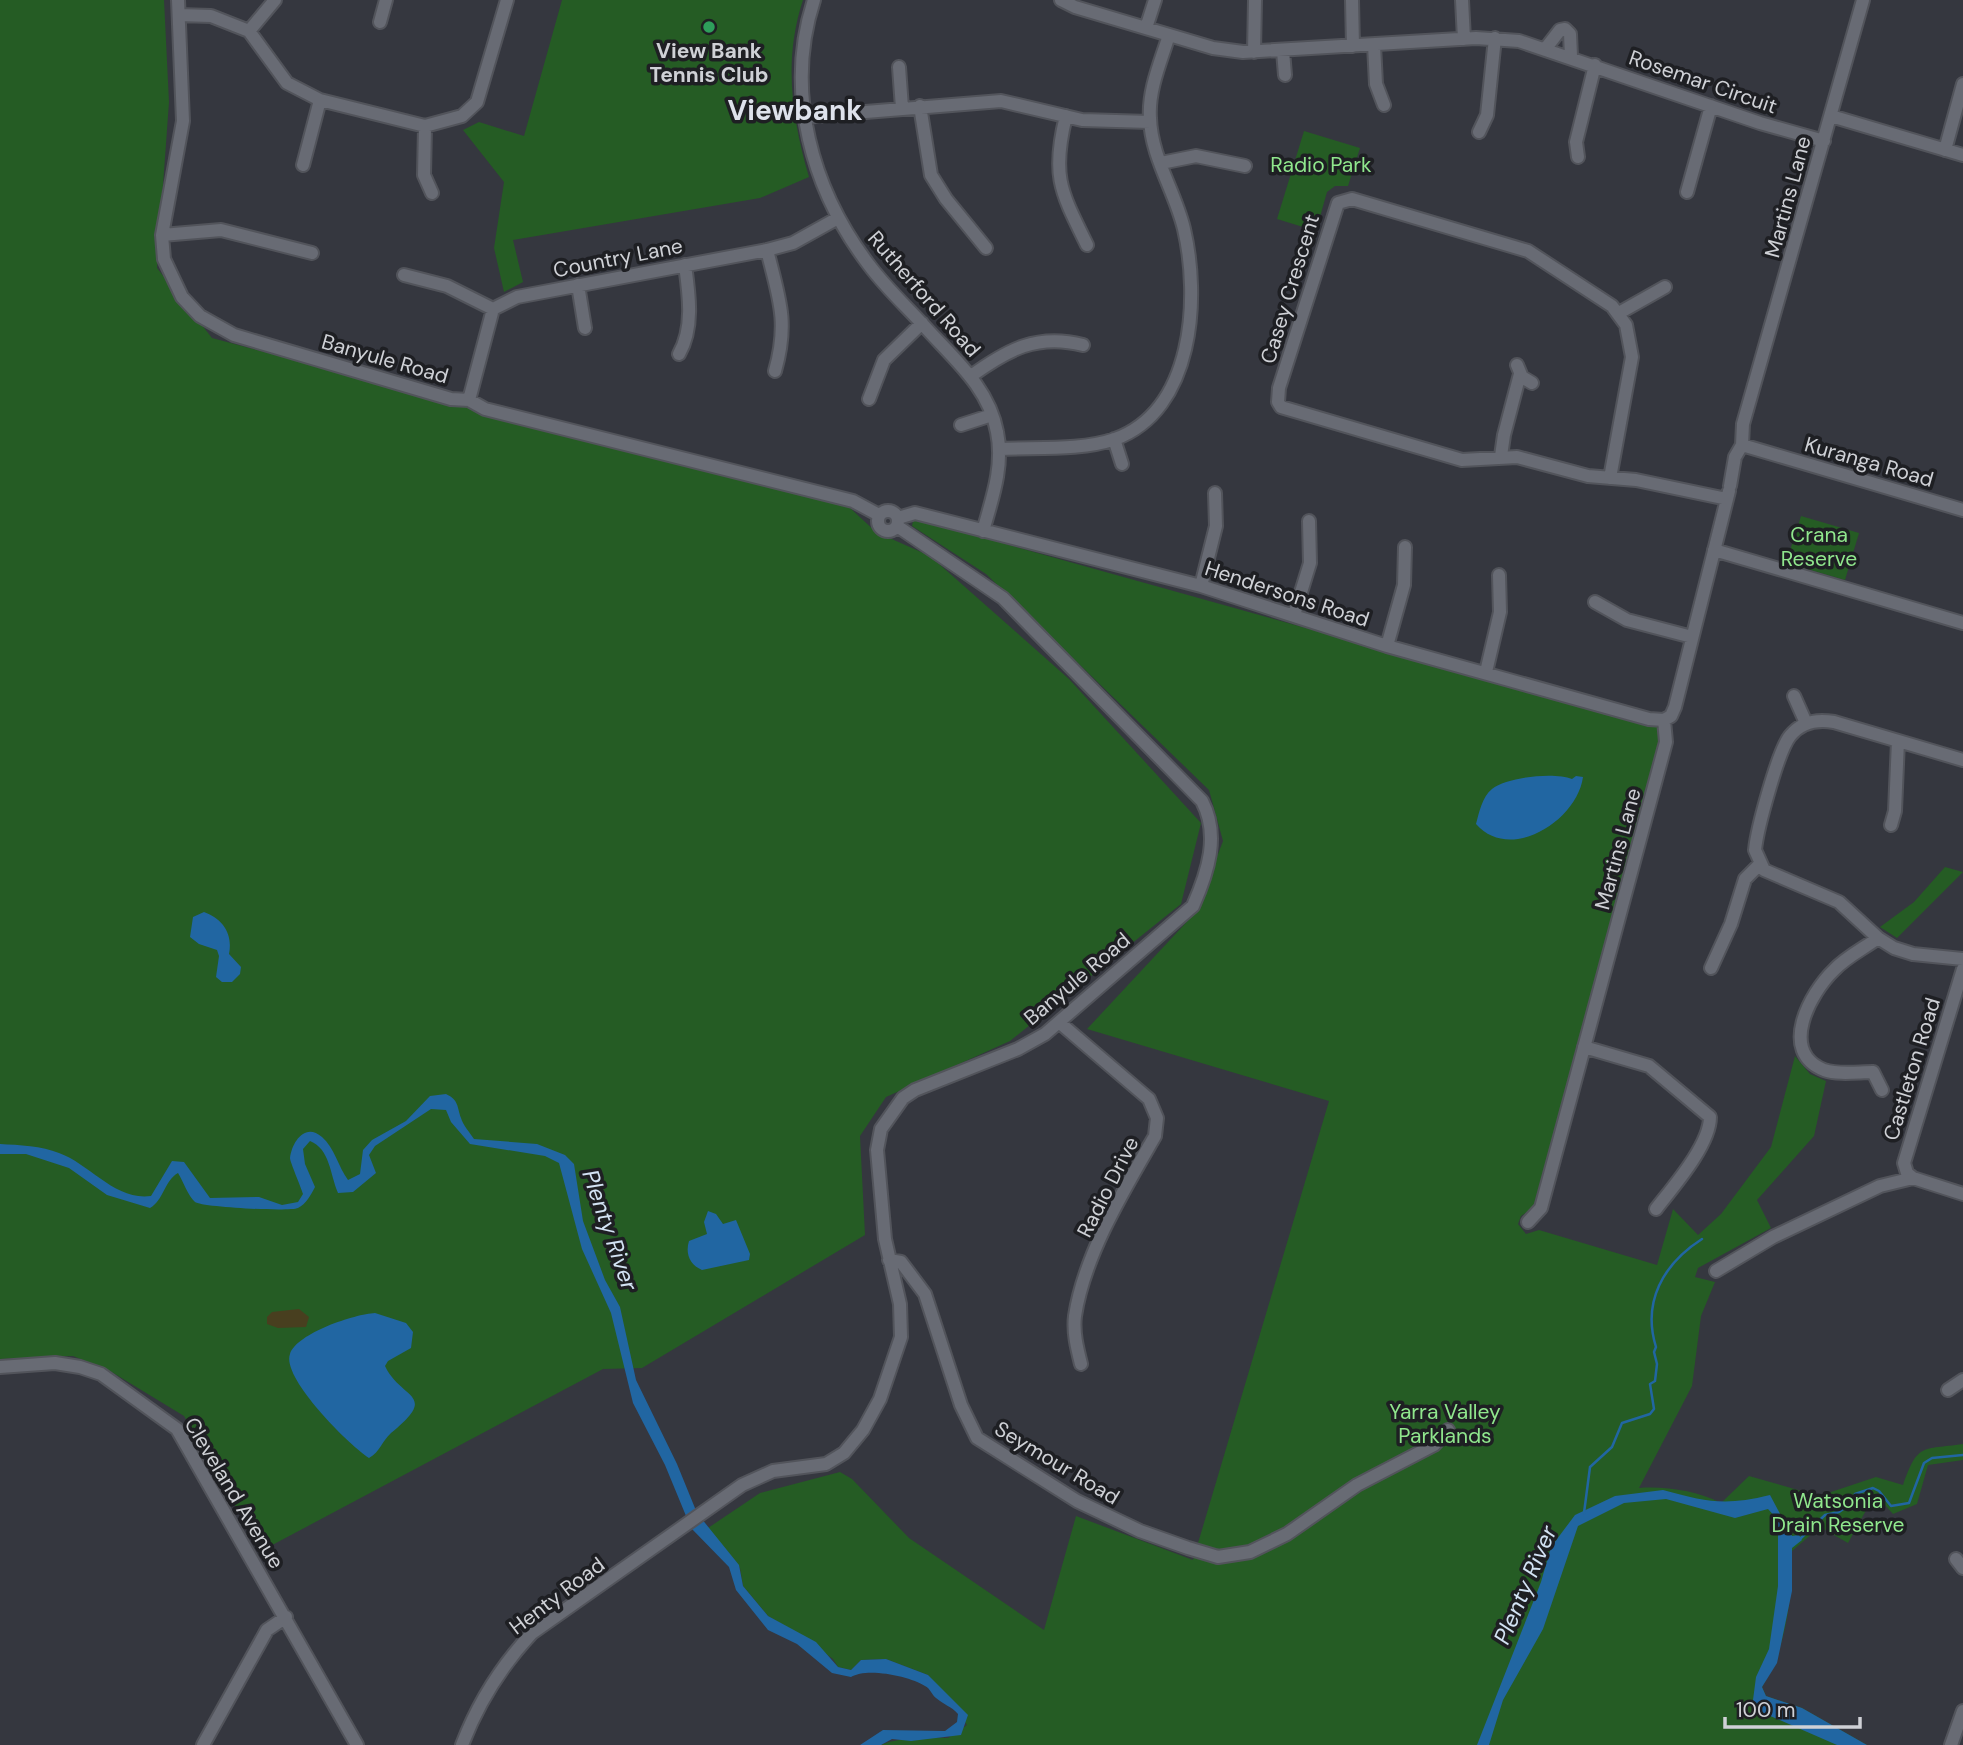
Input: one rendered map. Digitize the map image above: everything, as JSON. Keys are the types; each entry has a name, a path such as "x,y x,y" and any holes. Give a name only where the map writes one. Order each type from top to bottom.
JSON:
{"street":[{"name":"Banyule Road","path":"178,0 183,121 163,235 164,259 182,297 211,324 234,335 451,399 469,400 485,409 853,501 879,516"},
{"path":"249,31 275,0"},
{"path":"380,22 386,0"},
{"path":"179,15 211,16 249,31 287,83 320,100 425,126 463,116 477,102 507,0"},
{"name":"Rutherford Road","path":"814,0 802,57 804,117 818,173 838,218 871,268 971,376 992,415 999,449 998,472 983,531"},
{"name":"Rosemar Circuit","path":"1061,0 1213,48 1254,52 1495,38 1546,48 1711,106 1824,141"},
{"path":"1146,28 1155,0"},
{"path":"1254,52 1255,0"},
{"path":"1352,0 1353,46"},
{"path":"1462,0 1464,39"},
{"name":"Martins Lane","path":"1528,1222 1541,1208 1667,742 1664,720 1673,712 1735,457 1744,446 1742,431 1831,116 1859,1"},
{"path":"1546,48 1560,30 1565,29 1570,34 1571,56"},
{"path":"999,449 1114,439 1138,427 1161,405 1177,375 1186,342 1191,296 1188,252 1178,209 1150,122 1152,94 1169,35"},
{"path":"1479,132 1487,115 1495,38"},
{"path":"1374,45 1376,85 1384,105"},
{"path":"1283,51 1285,75"},
{"path":"1578,158 1576,142 1595,65"},
{"path":"899,67 902,108"},
{"path":"1945,150 1963,84"},
{"path":"303,165 320,100"},
{"path":"804,117 1001,101 1101,123 1150,122"},
{"path":"920,106 931,175 946,199 986,248"},
{"path":"1687,192 1711,106"},
{"path":"1066,116 1058,148 1059,179 1087,245"},
{"path":"1831,116 1963,155"},
{"path":"425,126 425,175 432,193"},
{"path":"1161,163 1183,157 1206,156 1245,166"},
{"name":"Casey Crescent","path":"1619,313 1600,296 1521,249 1352,200 1338,204 1279,387 1279,404 1290,412 1455,458 1523,458 1588,476 1650,482 1687,492 1727,497"},
{"name":"Country Lane","path":"493,309 517,297 767,250 793,243 838,218"},
{"path":"163,235 221,230 312,253"},
{"path":"767,250 780,304 784,340 775,371"},
{"path":"679,354 687,340 689,292 685,265"},
{"path":"404,275 447,285 493,309 469,400"},
{"path":"578,285 586,328"},
{"path":"1613,478 1632,357 1630,335 1619,313 1665,287"},
{"path":"869,400 884,360 922,323"},
{"path":"971,376 1001,355 1023,344 1059,340 1083,345"},
{"path":"1501,456 1519,370 1532,383"},
{"path":"961,425 992,415"},
{"path":"1114,439 1122,464"},
{"name":"Kuranga Road","path":"1744,446 1963,510"},
{"path":"1201,586 1216,526 1214,493"},
{"name":"Hendersons Road","path":"879,516 891,511 897,522 915,513 1201,586 1387,646 1649,719 1664,720"},
{"path":"1294,615 1310,563 1309,521"},
{"name":"Banyule Road","path":"676,1534 742,1485 773,1471 826,1464 844,1453 863,1430 880,1399 901,1337 900,1304 889,1260 877,1150 881,1129 903,1098 1018,1049 1060,1023 1193,905 1204,882 1212,838 1211,818 1202,801 1003,598 897,522"},
{"path":"1387,646 1404,585 1405,547"},
{"path":"1714,550 1963,623"},
{"path":"1486,672 1500,611 1499,575"},
{"path":"1595,602 1627,620 1692,637"},
{"path":"1794,696 1806,723"},
{"path":"1963,760 1825,721 1806,723 1789,737 1756,841 1760,864 1771,874 1839,902 1878,938 1903,951 1963,956"},
{"path":"1891,825 1895,811 1898,741"},
{"path":"1711,968 1731,924 1745,879 1760,864"},
{"path":"1878,938 1842,962 1825,979 1810,1001 1800,1035 1809,1060 1823,1070 1876,1068 1882,1090"},
{"name":"Castleton Road","path":"1913,1178 1907,1173 1904,1163 1963,969"},
{"name":"Radio Drive","path":"1060,1023 1149,1099 1157,1118 1155,1136 1098,1247 1080,1296 1075,1317 1075,1339 1081,1364"},
{"path":"1584,1047 1649,1066 1710,1118 1707,1132 1698,1148 1656,1209"},
{"path":"1716,1271 1758,1245 1860,1194 1913,1178 1963,1194"},
{"name":"Seymour Road","path":"889,1260 901,1262 925,1294 961,1405 978,1438 1077,1501 1140,1531 1188,1548 1218,1557 1250,1552 1287,1534 1357,1485 1434,1445 1448,1430"},
{"name":"Cleveland Avenue","path":"0,1367 55,1363 101,1374 177,1429 357,1745"},
{"path":"1948,1390 1963,1380"},
{"name":"Henty Road","path":"462,1745 477,1712 508,1659 532,1633 676,1534"},
{"path":"204,1745 267,1630 286,1617"},
{"path":"1951,1745 1963,1711"}],"green space":[{"path":"0,0 164,0 169,102 157,268 212,338 850,508 876,532 930,556 1069,679 1201,823 1181,904 1010,1041 886,1097 860,1136 865,1235 642,1368 603,1369 261,1551 184,1416 110,1371 73,1356 0,1359"},
{"path":"562,0 803,0 793,45 792,89 798,133 809,177 760,198 513,240 523,282 504,292 494,248 504,182 463,130 479,122 524,136"},
{"name":"Radio Park","path":"1304,131 1360,148 1348,186 1335,186 1327,192 1316,231 1277,219"},
{"name":"Crana Reserve","path":"1801,516 1859,533 1845,580 1786,563"},
{"name":"Yarra Valley Parklands","path":"920,520 1659,727 1663,740 1533,1208 1521,1216 1518,1224 1526,1234 1539,1230 1657,1265 1673,1209 1698,1235 1721,1214 1771,1147 1795,1056 1810,1074 1826,1081 1814,1136 1757,1200 1771,1228 1698,1268 1695,1277 1715,1282 1701,1316 1692,1386 1639,1488 1681,1490 1721,1503 1749,1476 1819,1496 1876,1477 1903,1485 1913,1462 1923,1451 1963,1444 1963,1460 1928,1465 1917,1504 1893,1514 1875,1494 1848,1543 1820,1527 1792,1551 1786,1621 1777,1655 1762,1687 1766,1696 1802,1708 1867,1745 881,1745 903,1739 948,1738 967,1725 928,1675 886,1659 861,1660 851,1670 838,1667 833,1659 768,1616 743,1586 740,1568 708,1528 760,1493 840,1472 852,1479 909,1538 1044,1630 1076,1516 1193,1560 1329,1101 1087,1029 1196,912 1223,841 1209,790 986,574 912,526 913,521"},
{"path":"1945,867 1963,872 1897,938 1880,927 1914,902"}],"sand":[{"path":"299,1309 309,1317 306,1327 278,1328 267,1324 267,1317 272,1312"}],"water":[{"path":"1554,776 1572,779 1576,776 1583,777 1569,808 1540,832 1523,838 1506,839 1490,835 1476,824 1486,796 1499,785 1531,777"},
{"path":"204,912 221,923 228,934 229,954 241,967 240,974 232,982 222,982 216,977 219,956 217,950 199,944 190,937 193,917"},
{"path":"446,1094 455,1101 463,1123 474,1139 537,1144 565,1155 574,1164 583,1221 605,1280 620,1307 636,1380 677,1464 697,1513 739,1565 743,1586 768,1616 816,1642 838,1667 851,1670 861,1660 886,1659 928,1675 968,1715 961,1735 911,1741 892,1739 881,1745 860,1745 883,1730 945,1731 957,1722 958,1714 936,1698 927,1687 909,1679 877,1673 851,1677 832,1673 797,1644 768,1630 736,1590 729,1567 691,1528 665,1465 633,1403 611,1313 582,1249 559,1163 545,1156 470,1144 451,1122 446,1110 431,1109 375,1146 369,1155 376,1173 353,1192 338,1193 326,1156 310,1141 303,1149 305,1164 315,1187 303,1204 291,1209 201,1204 192,1199 178,1173 150,1208 107,1195 69,1168 26,1154 0,1154 0,1144 52,1151 70,1158 114,1187 138,1196 151,1196 172,1161 184,1162 210,1198 259,1197 282,1205 298,1202 303,1194 290,1158 293,1146 300,1136 310,1132 322,1137 330,1146 348,1180 360,1174 363,1150 372,1140 406,1121 430,1096"},
{"path":"708,1211 716,1214 723,1224 736,1220 750,1254 749,1260 702,1270 692,1262 688,1255 689,1241 707,1234 704,1222"},
{"path":"375,1313 406,1323 413,1332 411,1348 388,1361 385,1366 415,1403 405,1420 369,1458 333,1426 306,1394 290,1365 290,1354 295,1346 315,1332 341,1321"},
{"path":"1663,1490 1716,1501 1740,1501 1770,1495 1792,1536 1799,1535 1802,1540 1792,1548 1792,1591 1777,1663 1762,1687 1766,1696 1802,1708 1867,1745 1837,1745 1759,1711 1753,1700 1756,1677 1769,1649 1778,1586 1778,1520 1768,1509 1735,1518 1666,1499 1624,1503 1578,1526 1543,1629 1503,1700 1489,1745 1477,1745 1541,1582 1551,1547 1575,1515 1615,1496"}],"waterway":[{"path":"1584,1513 1590,1467 1612,1447 1622,1423 1650,1414 1654,1409 1650,1384 1655,1381 1657,1364 1652,1330 1654,1300 1659,1286 1676,1260 1702,1239"},
{"path":"1801,1538 1825,1515 1839,1512 1852,1503 1855,1494 1873,1488 1879,1491 1891,1506 1909,1503 1924,1463 1932,1458 1963,1455"}],"place":[{"name":"View Bank Tennis Club","path":"709,27"}],"district":[{"name":"Viewbank","path":"795,110"}],"water label":[{"name":"Plenty River","path":"610,1230"},
{"name":"Plenty River","path":"1525,1585"}],"park label":[{"name":"Watsonia Drain Reserve","path":"1838,1513"}]}
